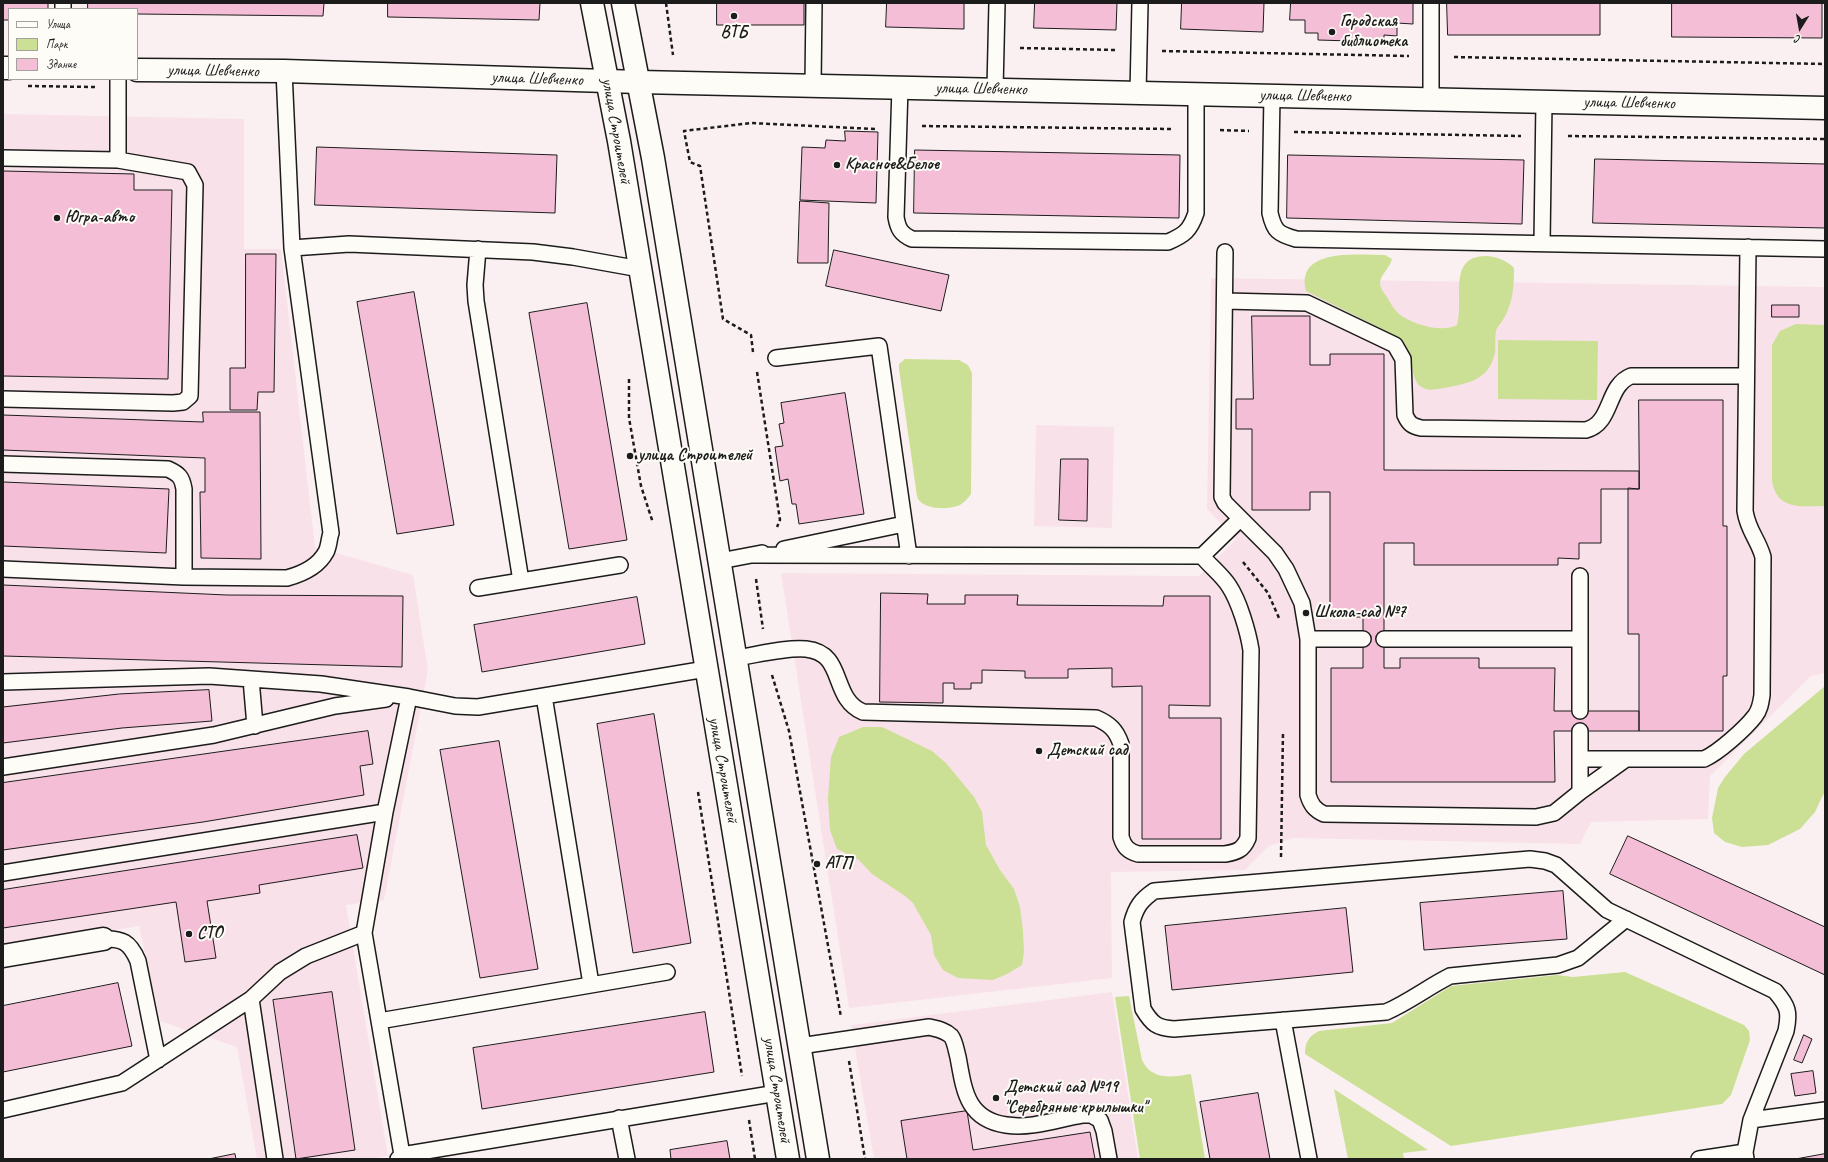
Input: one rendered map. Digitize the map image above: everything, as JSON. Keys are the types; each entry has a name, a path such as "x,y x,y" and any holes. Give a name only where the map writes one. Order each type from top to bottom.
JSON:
{"main road":[{"name":"улица Строителей","path":"592,3 640,269 788,1159"},
{"name":"улица Строителей","path":"623,3 639,82 720,561 818,1159"},
{"name":"улица Шевченко","path":"138,70 284,71 639,82 1825,108"},
{"path":"3,956 103,939"}],"lane":[{"path":"813,85 814,3"},
{"path":"994,89 997,3"},
{"path":"1138,93 1140,3"},
{"path":"1431,3 1431,99"},
{"path":"3,568 184,577 287,578 302,574 316,565 327,551 331,533 292,248 284,71"},
{"path":"118,80 118,160"},
{"path":"900,87 896,218 898,229 903,235 912,239 1168,242 1182,236 1192,226 1196,213 1196,94"},
{"path":"1272,95 1270,213 1273,226 1282,235 1296,239 1825,249"},
{"path":"1542,243 1544,102"},
{"path":"3,158 118,160 188,172 194,184 190,396 183,402 173,403 3,399"},
{"path":"292,248 349,244 533,252 573,257 640,269"},
{"path":"1580,759 1704,759 1714,755 1755,716 1760,707 1762,695 1763,557 1760,545 1747,526 1745,511 1748,247"},
{"path":"478,249 475,285 476,301 521,580"},
{"path":"1225,252 1222,497 1225,503 1240,519 1275,553 1286,569 1302,603 1308,639 1308,795 1310,803 1316,810 1324,814 1536,817 1554,813 1580,792 1626,759"},
{"path":"1224,301 1307,303 1395,345 1403,359 1405,415 1408,422 1414,427 1586,430 1595,428 1600,422 1619,383 1631,376 1746,376"},
{"path":"776,358 879,346 909,556"},
{"path":"3,464 168,469 178,474 182,480 184,489 184,577"},
{"path":"753,555 1202,556 1240,519"},
{"path":"720,561 904,524"},
{"path":"735,658 806,649 819,652 828,660 834,670 846,700 856,710 862,712 1096,718 1108,723 1117,733 1121,744 1121,837 1124,846 1130,851 1138,854 1225,854 1237,852 1245,846 1248,838 1250,639 1231,589 1202,556"},
{"path":"478,588 620,565"},
{"path":"1580,576 1580,711"},
{"path":"1308,639 1362,639"},
{"path":"1384,639 1580,639"},
{"path":"3,682 209,676 321,684 408,697 455,706 478,707 706,668"},
{"path":"251,679 255,726"},
{"path":"544,696 591,984"},
{"path":"3,767 214,735 335,706 408,697"},
{"path":"408,697 385,812 364,933 400,1157 620,1118 777,1093"},
{"path":"1580,731 1580,792"},
{"path":"3,873 385,812"},
{"path":"1626,920 1578,958 1558,965 1450,976 1434,984 1406,1003 1386,1012 1174,1029 1162,1028 1151,1021 1143,1009 1132,922 1135,909 1142,899 1154,891 1530,859 1545,861 1556,866 1607,910 1776,991 1785,1002 1789,1017 1786,1032 1751,1120 1746,1155 1699,1159"},
{"path":"3,1110 122,1083 251,999 280,972 306,956 364,933"},
{"path":"103,939 116,938 125,942 134,951 138,961 158,1060"},
{"path":"379,1021 666,972"},
{"path":"251,999 275,1159"},
{"path":"1283,1020 1309,1159"},
{"path":"800,1046 929,1027 944,1030 952,1037 966,1097 977,1112 988,1119 1006,1125 1028,1125 1082,1115 1091,1115 1100,1120 1104,1131 1109,1159"},
{"path":"1751,1120 1825,1110"},
{"path":"620,1118 627,1159"}],"path":[{"path":"666,3 673,55 680,56"},
{"path":"995,55 1013,48 1825,64"}],"shaded area":[{"path":"3,114 244,119 244,249 281,249 315,547 413,575 428,670 384,900 346,905 388,1156 370,1159 257,1159 237,1047 160,1021 139,926 3,949"},
{"name":"Школа-сад №7","path":"1211,278 1825,287 1825,673 1811,676 1710,776 1708,819 1591,822 1580,844 1294,838 1269,846 1245,870 1111,872 1112,978 849,1008 781,573 1199,576 1236,539 1207,509"},
{"path":"1036,425 1114,427 1112,528 1034,526"},
{"name":"Детский сад №19 \"Серебряные крылышки\"","path":"1112,992 1138,1159 874,1159 851,1025"}],"green space":[{"path":"1360,254 1385,255 1392,259 1380,280 1380,285 1394,308 1405,318 1428,327 1436,328 1457,325 1459,315 1461,272 1466,263 1474,258 1490,256 1505,261 1514,268 1511,300 1504,318 1497,328 1495,353 1489,368 1479,378 1466,383 1435,390 1423,388 1417,383 1408,351 1402,339 1306,291 1305,277 1310,267 1319,260 1332,256"},
{"path":"1796,324 1825,325 1825,506 1799,506 1785,502 1779,498 1772,481 1772,345 1780,331"},
{"path":"1498,340 1598,341 1597,400 1498,399"},
{"path":"905,359 959,360 968,365 972,373 971,494 965,501 955,507 931,507 921,503 918,499 899,369 899,364"},
{"path":"1825,686 1825,791 1815,812 1800,829 1768,845 1742,847 1725,842 1714,833 1712,818 1718,788 1725,777 1744,754"},
{"path":"863,727 882,727 932,751 946,763 974,797 982,812 986,845 1000,870 1014,889 1020,907 1024,952 1022,965 993,980 958,978 943,970 934,955 931,935 913,903 872,874 859,860 837,849 830,830 828,798 831,757 839,737"},
{"path":"1625,972 1744,1025 1749,1031 1750,1040 1731,1095 1722,1104 1451,1146 1305,1054 1308,1040 1319,1031 1392,1023 1451,986 1557,975 1573,977"},
{"path":"1129,996 1142,1060 1146,1067 1163,1076 1191,1074 1205,1159 1140,1159 1115,997"},
{"path":"1334,1089 1428,1150 1403,1153 1404,1159 1348,1159"}],"building":[{"path":"3,3 48,3 48,8 8,8 8,20 3,20"},
{"path":"88,3 324,3 323,16 138,14 138,8 88,8"},
{"path":"388,3 540,3 539,20 388,17"},
{"path":"717,3 804,3 804,25 717,25"},
{"path":"887,3 964,3 964,29 886,27"},
{"path":"1035,3 1117,3 1116,30 1034,28"},
{"path":"1182,3 1264,3 1263,32 1181,29"},
{"path":"1291,3 1413,3 1413,24 1397,23 1397,36 1384,35 1384,42 1318,40 1318,33 1305,33 1305,20 1290,20"},
{"path":"1447,3 1600,3 1600,35 1448,35"},
{"path":"1672,3 1822,3 1822,38 1672,37"},
{"path":"845,131 878,132 876,203 800,200 802,147 825,148 826,140 845,141"},
{"path":"317,147 557,155 555,213 315,205"},
{"path":"915,150 1180,155 1179,218 914,213"},
{"path":"1288,155 1524,160 1522,224 1287,218"},
{"path":"1595,159 1825,164 1825,228 1593,223"},
{"path":"3,171 134,174 134,190 172,190 168,379 3,376"},
{"path":"800,201 829,203 828,263 798,263"},
{"path":"834,250 949,275 941,311 826,286"},
{"path":"246,254 276,254 274,392 258,392 257,410 230,410 230,368 245,368"},
{"path":"414,292 454,525 397,534 357,302"},
{"path":"587,303 627,540 569,549 529,313"},
{"path":"1772,305 1799,305 1799,317 1772,317"},
{"path":"1252,316 1310,316 1310,365 1330,365 1330,354 1384,354 1384,470 1639,471 1639,489 1601,489 1601,543 1579,543 1579,559 1558,558 1558,565 1414,565 1414,543 1384,543 1384,668 1400,668 1400,658 1479,658 1479,668 1555,668 1554,711 1639,711 1639,731 1554,731 1555,782 1331,782 1331,668 1363,668 1363,617 1330,617 1330,492 1310,492 1310,510 1252,510 1252,429 1236,429 1236,399 1253,399"},
{"path":"845,393 864,514 799,524 796,504 792,504 788,479 780,481 775,447 783,446 779,424 784,423 781,403"},
{"path":"1639,400 1723,400 1723,526 1727,526 1727,676 1723,676 1723,731 1639,731 1639,634 1628,634 1628,488 1639,489"},
{"path":"203,412 260,412 261,559 201,558 200,492 205,492 205,458 3,450 3,415 203,422"},
{"path":"1061,459 1088,459 1087,521 1059,520"},
{"path":"3,482 169,489 166,553 3,546"},
{"path":"3,585 227,595 403,596 402,667 3,656"},
{"path":"881,593 928,594 927,604 965,604 965,595 1018,595 1017,605 1163,606 1164,596 1210,596 1210,706 1169,705 1169,718 1221,718 1221,839 1142,839 1142,686 1112,687 1112,668 1068,669 1068,678 1025,678 1025,671 982,670 982,683 971,683 971,689 954,689 954,683 943,683 943,703 880,702"},
{"path":"637,597 645,644 482,672 474,625"},
{"path":"209,690 212,721 122,728 3,743 3,707 119,694"},
{"path":"654,714 691,943 633,953 597,724"},
{"path":"368,731 373,764 360,766 364,795 203,822 3,850 3,783"},
{"path":"499,741 538,969 480,978 440,750"},
{"path":"357,835 363,868 259,885 260,893 207,901 216,958 185,962 176,902 3,928 3,890"},
{"path":"1628,836 1825,927 1825,975 1610,874"},
{"path":"1563,891 1567,939 1424,950 1420,903"},
{"path":"1346,908 1353,972 1172,990 1165,926"},
{"path":"118,983 132,1046 3,1072 3,1006"},
{"path":"332,992 355,1150 296,1159 273,1000"},
{"path":"705,1012 714,1072 482,1109 473,1048"},
{"path":"1804,1035 1812,1039 1802,1063 1794,1060"},
{"path":"1813,1071 1816,1093 1795,1096 1791,1074"},
{"path":"1258,1093 1270,1159 1210,1159 1200,1102"},
{"path":"967,1111 973,1150 1090,1132 1095,1159 907,1159 901,1121"},
{"path":"727,1141 730,1159 671,1159 670,1150"},
{"path":"235,1154 236,1159 209,1159"},
{"path":"1825,1154 1825,1159 1796,1159"}],"place":[{"name":"ВТБ","path":"734,16"},
{"name":"Городская библиотека","path":"1332,32"},
{"name":"Красное&Белое","path":"837,165"},
{"name":"Югра-авто","path":"57,218"},
{"name":"улица Строителей","path":"630,456"},
{"name":"Школа-сад №7","path":"1306,613"},
{"name":"Детский сад","path":"1039,751"},
{"name":"АТП","path":"817,864"},
{"name":"СТО","path":"189,934"},
{"name":"Детский сад №19 \"Серебряные крылышки\"","path":"996,1098"}]}
